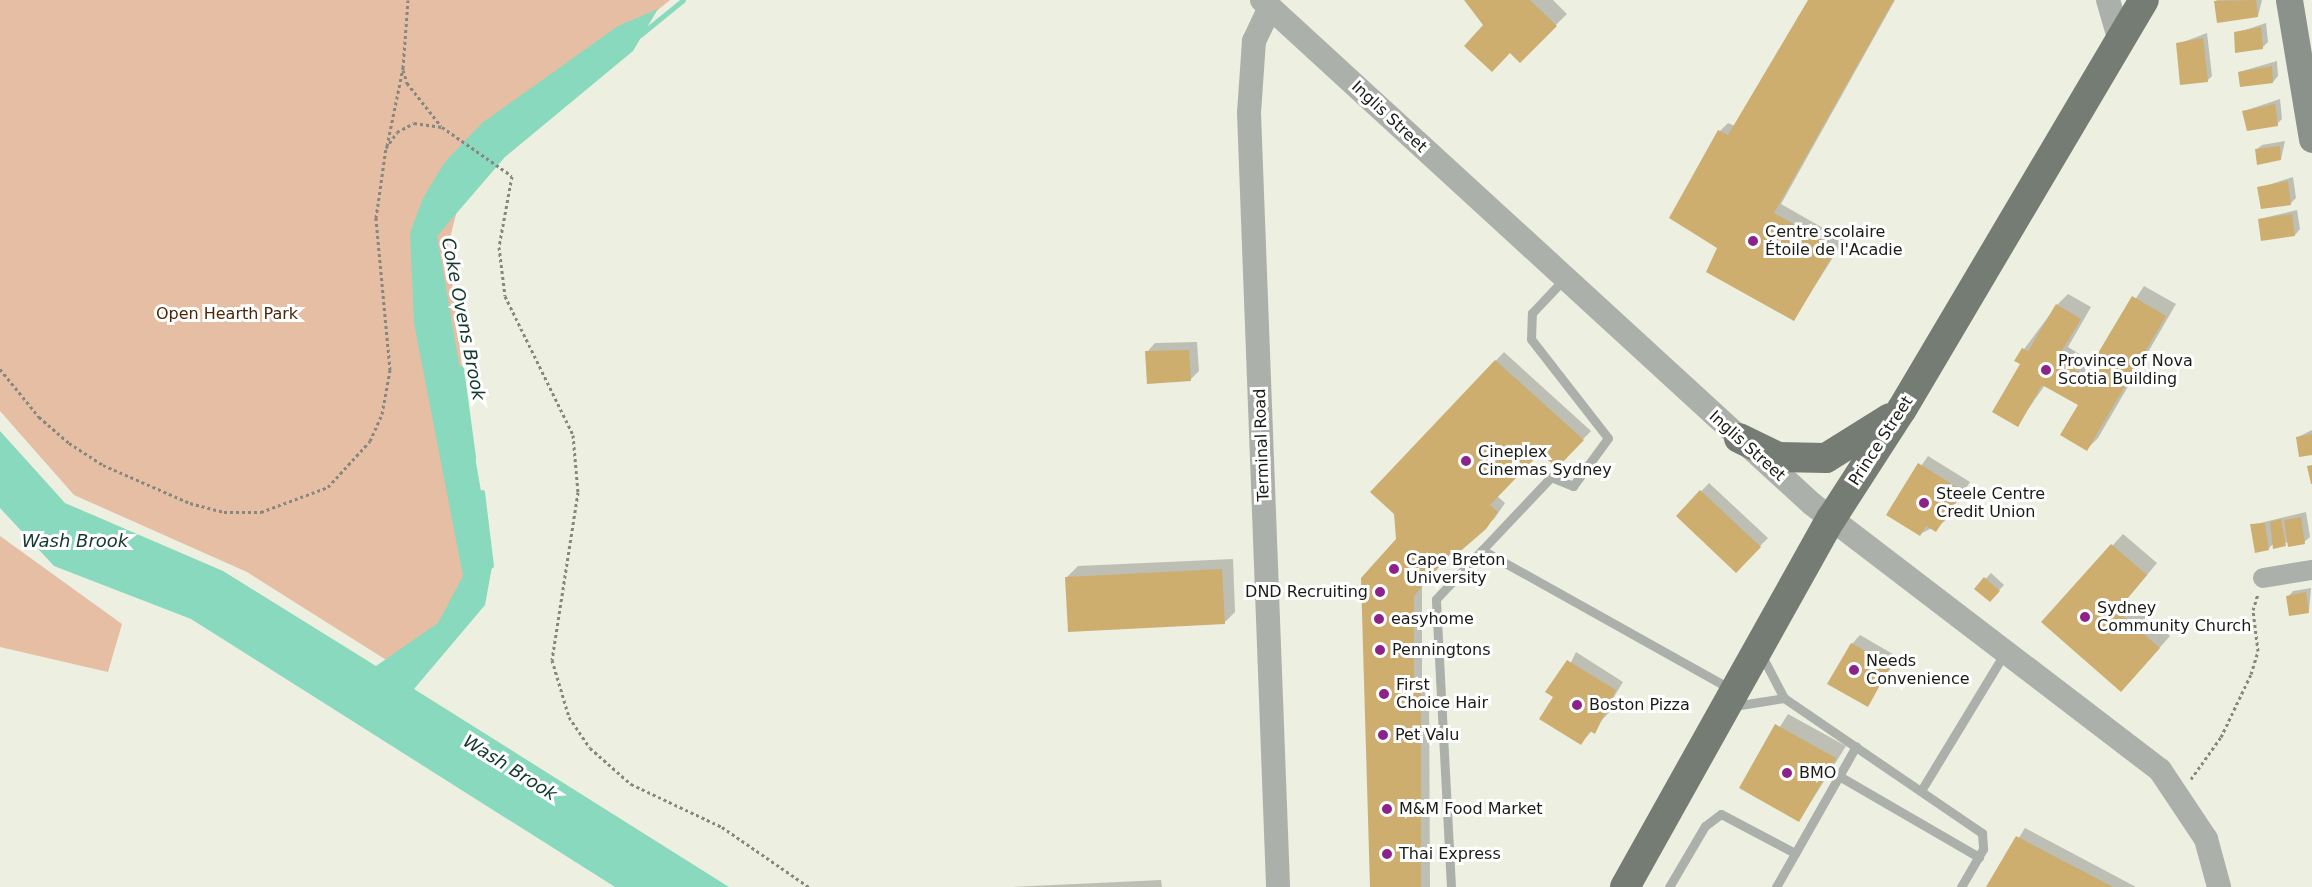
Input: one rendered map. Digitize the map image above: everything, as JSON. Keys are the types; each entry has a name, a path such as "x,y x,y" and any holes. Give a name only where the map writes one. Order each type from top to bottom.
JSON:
{"main road":[{"name":"Prince Street","path":"1625,887 1831,519 1902,409 2144,0"},
{"path":"2289,0 2312,139"},
{"path":"1738,438 1778,457 1826,458 1902,409"}],"street":[{"path":"2108,0 2120,41"},
{"name":"Inglis Street","path":"1266,3 1738,438 1831,519 2003,656 2130,744 2178,794 2206,840 2219,887"},
{"name":"Terminal Road","path":"1266,3 1254,41 1249,113 1278,887"},
{"path":"2263,578 2312,570"}],"lane":[{"path":"1451,887 1436,599 1551,477 1573,486 1608,438 1531,339 1532,313 1564,279"},
{"path":"1482,550 1728,700 1784,698"},
{"path":"1758,646 1784,698 1922,789 1982,833 1979,856 1961,887"},
{"path":"1922,789 2003,656"},
{"path":"1776,887 1856,746"},
{"path":"1839,776 1979,856"},
{"path":"1669,887 1705,826 1721,814 1795,853"}],"path":[{"path":"0,369 39,417 69,443 103,465 190,503 224,512 261,512 328,487 370,441 382,414 390,370 376,218 386,148 403,68 403,0"},
{"path":"404,8 408,0"},
{"path":"403,68 407,83 442,127 512,176 499,246 505,296 573,435 578,492 552,660 555,685 590,748 631,784 722,827 809,887"},
{"path":"386,148 397,132 414,123 442,127"},
{"path":"2178,794 2222,737 2251,674 2258,651 2253,610 2263,578"}],"green space":[{"name":"Open Hearth Park","path":"0,0 670,0 491,146 466,175 448,246 484,557 448,622 391,663 247,572 74,495 0,411"},
{"path":"0,536 122,624 108,672 0,647"}],"water":[{"name":"Wash Brook","path":"658,9 633,51 505,157 437,236 493,561 485,605 414,689 729,887 615,887 191,619 54,566 0,508 0,431 65,503 223,571 376,666 438,623 463,576 414,323 410,233 423,198 445,162 482,123 618,26"}],"building":[{"path":"1464,0 1530,0 1557,26 1520,63 1510,53 1492,72 1464,46 1483,25"},
{"name":"Centre scolaire Étoile de l'Acadie","path":"1808,0 1894,0 1774,213 1837,248 1794,321 1706,272 1717,248 1669,218 1718,130 1728,135"},
{"path":"2256,0 2258,17 2217,23 2214,1"},
{"path":"2261,27 2263,49 2235,53 2234,32"},
{"path":"2203,38 2208,82 2180,85 2176,43"},
{"path":"2272,66 2273,83 2240,87 2238,72"},
{"path":"2275,104 2278,126 2247,131 2242,111"},
{"path":"2280,146 2281,160 2257,165 2255,149"},
{"path":"2288,181 2291,205 2261,209 2257,187"},
{"path":"2292,214 2295,236 2261,241 2258,219"},
{"name":"Province of Nova Scotia Building","path":"2132,296 2166,316 2087,451 2060,435 2078,405 2042,385 2018,427 1992,412 2020,364 2014,361 2022,348 2028,351 2056,304 2081,319 2057,359 2085,375"},
{"path":"1189,350 1191,381 1147,384 1145,351"},
{"path":"1495,360 1584,440 1557,468 1540,453 1490,505 1498,512 1486,529 1456,555 1452,552 1414,596 1414,686 1421,691 1421,887 1370,887 1361,578 1396,539 1394,514 1370,492"},
{"path":"2312,434 2312,455 2299,457 2296,437"},
{"name":"Steele Centre Credit Union","path":"1918,463 1963,491 1936,532 1926,526 1920,536 1886,515"},
{"path":"2312,465 2312,484 2311,484 2307,466"},
{"path":"1700,490 1761,547 1736,573 1676,516"},
{"path":"2301,517 2305,544 2288,547 2284,520"},
{"path":"2281,519 2286,546 2273,549 2270,522"},
{"path":"2265,523 2269,550 2255,553 2250,524"},
{"name":"Sydney Community Church","path":"2111,544 2147,575 2117,611 2160,648 2121,692 2041,622"},
{"path":"1222,569 1225,624 1068,632 1065,577"},
{"path":"1984,577 2000,591 1990,602 1974,589"},
{"path":"2306,592 2309,613 2289,616 2286,596"},
{"path":"1851,643 1891,665 1868,707 1827,684"},
{"name":"Boston Pizza","path":"1567,660 1616,690 1595,734 1590,731 1581,745 1539,719 1553,697 1545,692"},
{"name":"BMO","path":"1775,724 1836,758 1799,822 1739,788"},
{"path":"2016,836 2113,887 1986,887"}],"waterway":[{"name":"Coke Ovens Brook","path":"640,35 683,0"},
{"name":"Coke Ovens Brook","path":"461,368 473,457"},
{"name":"Coke Ovens Brook","path":"482,492 491,565"}],"place":[{"name":"Centre scolaire Étoile de l'Acadie","path":"1753,241"},
{"name":"Province of Nova Scotia Building","path":"2046,370"},
{"name":"Cineplex Cinemas Sydney","path":"1466,461"},
{"name":"Steele Centre Credit Union","path":"1924,503"},
{"name":"Cape Breton University","path":"1394,569"},
{"name":"DND Recruiting","path":"1380,592"},
{"name":"Sydney Community Church","path":"2085,617"},
{"name":"easyhome","path":"1379,619"},
{"name":"Penningtons","path":"1380,650"},
{"name":"Needs Convenience","path":"1854,670"},
{"name":"First Choice Hair","path":"1384,694"},
{"name":"Boston Pizza","path":"1577,705"},
{"name":"Pet Valu","path":"1383,735"},
{"name":"BMO","path":"1787,773"},
{"name":"M&M Food Market","path":"1387,809"},
{"name":"Thai Express","path":"1387,854"}]}
